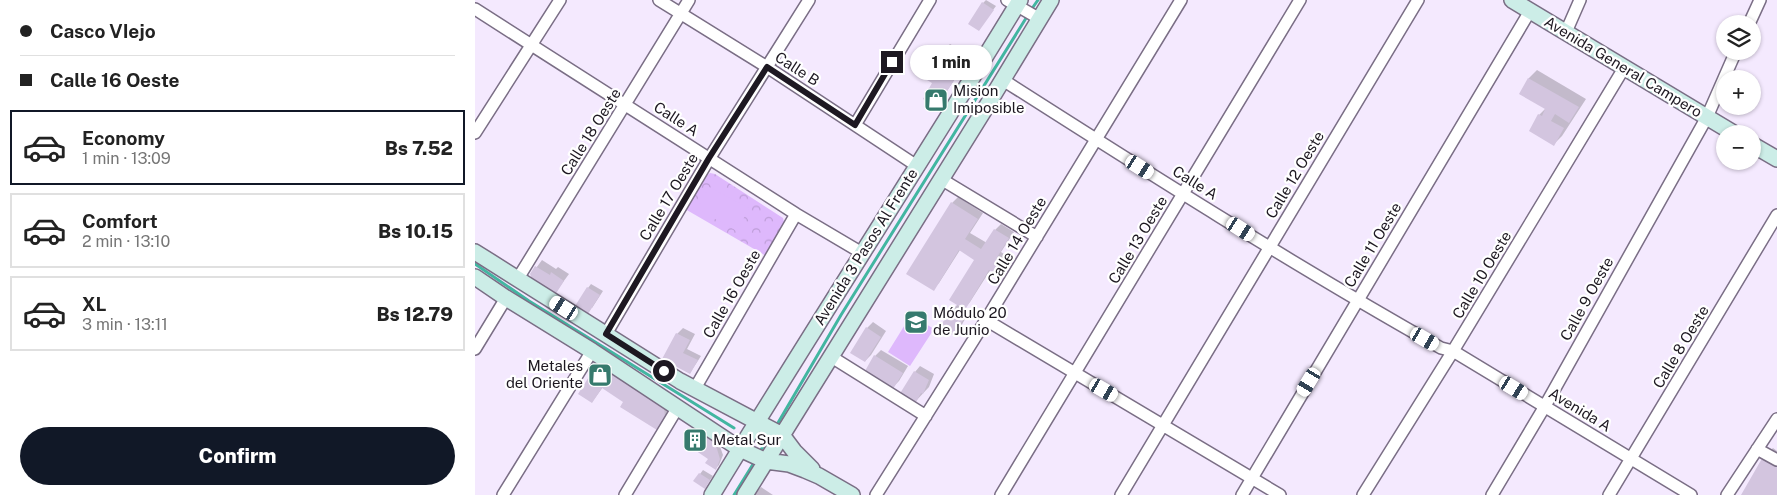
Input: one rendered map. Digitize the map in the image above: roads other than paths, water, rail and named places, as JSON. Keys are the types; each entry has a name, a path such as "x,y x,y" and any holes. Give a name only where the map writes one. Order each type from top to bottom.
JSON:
{"main road":[{"name":"Avenida 3 Pasos Al Frente","path":"712,495 754,456 771,429 862,253 917,166 1023,8 1051,0"},
{"name":"Avenida General Campero","path":"1513,0 1720,125"},
{"name":"Avenida 3 Pasos Al Frente","path":"745,495 754,456 771,429 830,356 1003,80 1023,8"},
{"path":"1761,150 1777,159"},
{"path":"475,252 694,390 771,429 819,476"},
{"path":"475,277 754,456 789,464 819,476 851,495"}],"street":[{"path":"475,133 560,0"},
{"name":"Calle B","path":"659,0 767,67 917,166"},
{"name":"Calle 18 Oeste","path":"517,280 689,0"},
{"name":"Calle 17 Oeste","path":"606,334 709,158 809,0"},
{"path":"855,125 930,0"},
{"name":"Calle 14 Oeste","path":"876,495 986,320 1181,0"},
{"name":"Calle 13 Oeste","path":"1001,495 1300,0"},
{"name":"Calle 12 Oeste","path":"1121,495 1418,0"},
{"path":"1566,32 1580,0"},
{"path":"1753,15 1760,0"},
{"name":"Calle A","path":"475,8 531,46 626,104 796,214 862,253"},
{"name":"Calle 11 Oeste","path":"1242,495 1530,11"},
{"name":"Calle 9 Oeste","path":"1493,495 1707,117 1732,60"},
{"name":"Calle 10 Oeste","path":"1363,495 1453,351 1624,68"},
{"name":"Calle A","path":"1003,80 1096,140 1357,301 1441,348 1453,351"},
{"path":"941,179 1037,237"},
{"name":"Calle 16 Oeste","path":"694,390 796,214"},
{"name":"Calle 8 Oeste","path":"1609,495 1777,215"},
{"path":"475,349 506,298"},
{"path":"986,320 1280,495"},
{"path":"503,495 592,351"},
{"name":"Avenida A","path":"1453,351 1691,495"},
{"path":"830,356 926,416"},
{"path":"625,495 678,407"},
{"path":"1727,495 1777,419"},
{"path":"1757,449 1777,460"}],"waterway":[{"path":"1031,10 1038,0"},
{"path":"775,428 841,315 1028,15"},
{"path":"475,264 529,301 734,428"},
{"path":"759,453 770,435"},
{"path":"753,438 765,443"},
{"path":"734,495 755,461"}],"place":[{"name":"Mision Imiposible","path":"936,100"},
{"name":"Módulo 20 de Junio","path":"916,322"},
{"name":"Metales del Oriente","path":"600,375"},
{"name":"Metal Sur","path":"695,440"}]}
